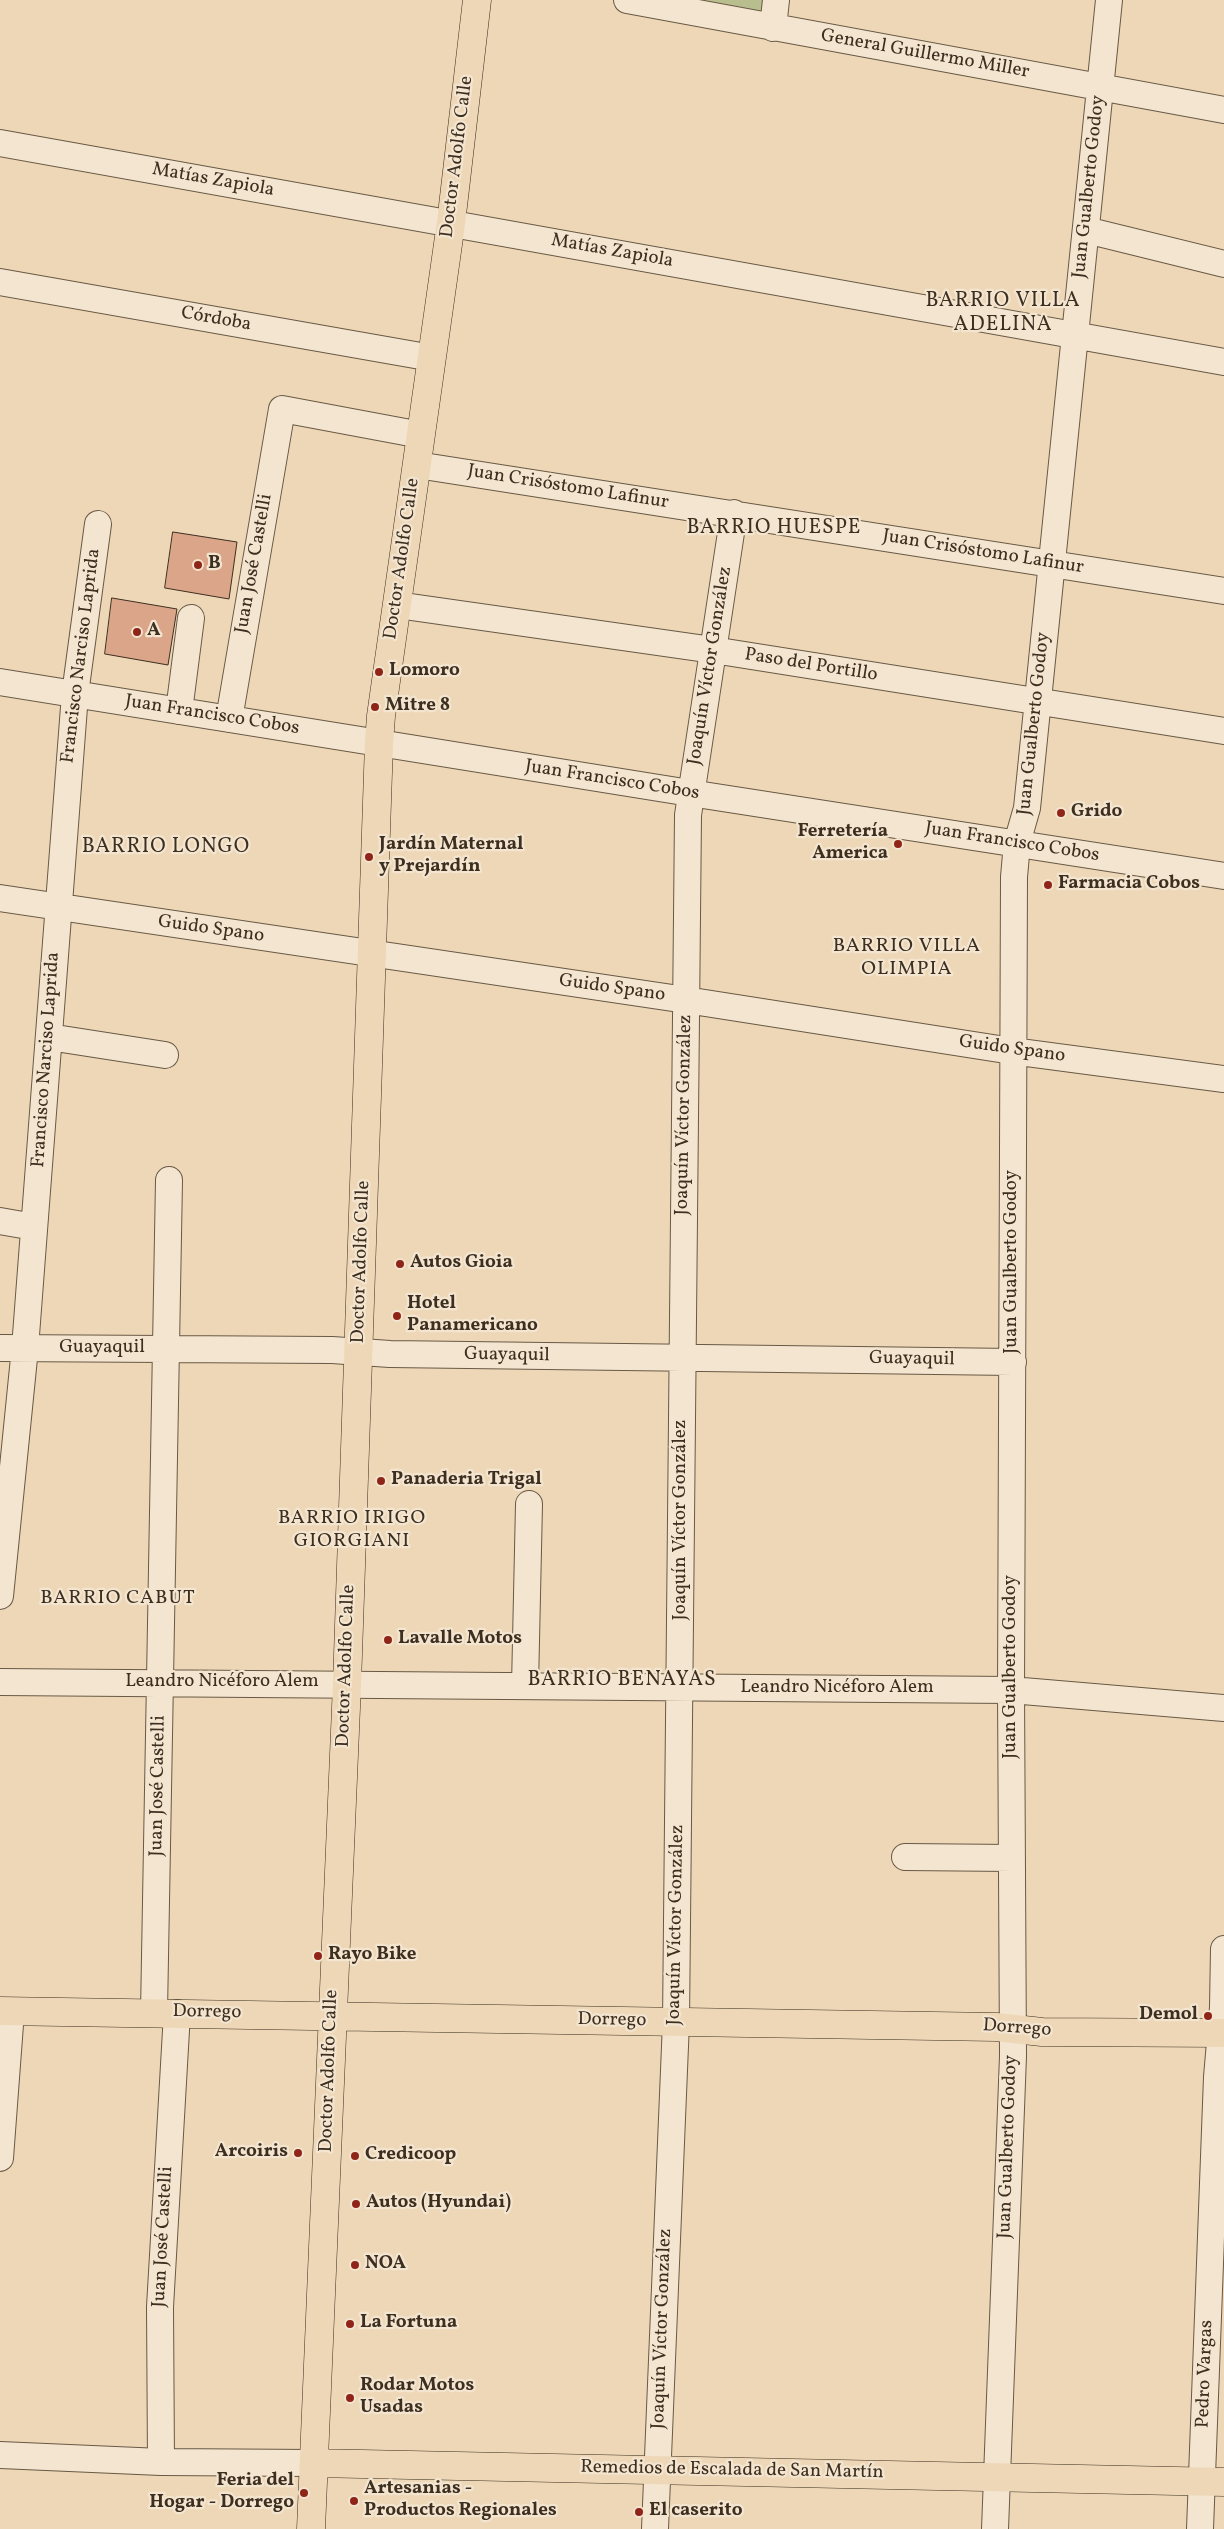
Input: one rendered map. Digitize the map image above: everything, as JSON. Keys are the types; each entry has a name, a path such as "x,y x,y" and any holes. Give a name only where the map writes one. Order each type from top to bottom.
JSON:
{"main road":[{"name":"Doctor Adolfo Calle","path":"311,2529 347,1684 379,743 451,223 477,0"},
{"name":"Dorrego","path":"5,2011 996,2027 1042,2032 1222,2033"},
{"name":"Remedios de Escalada de San Martín","path":"314,2463 1213,2482"}],"street":[{"name":"General Guillermo Miller","path":"627,0 1224,110"},
{"path":"774,28 776,0"},
{"name":"Juan Gualberto Godoy","path":"995,2529 1013,2029 1011,1690 1012,1051 1017,843 1027,808 1109,0"},
{"name":"Matías Zapiola","path":"0,143 1224,362"},
{"path":"1086,230 1224,264"},
{"name":"Córdoba","path":"0,282 432,358"},
{"name":"Juan José Castelli","path":"229,719 282,409 421,435"},
{"name":"Juan Crisóstomo Lafinur","path":"417,465 1224,591"},
{"name":"Joaquín Víctor González","path":"656,2529 676,2022 688,815 734,513"},
{"name":"Francisco Narciso Laprida","path":"1,1581 12,1348 34,1227 75,694 98,524"},
{"name":"Paso del Portillo","path":"397,605 713,650 1224,731"},
{"path":"179,711 190,618"},
{"name":"Juan Francisco Cobos","path":"0,682 690,793 1224,876"},
{"name":"Guido Spano","path":"0,898 686,1000 1012,1051 1224,1079"},
{"path":"49,1037 164,1056"},
{"name":"Juan José Castelli","path":"161,2462 160,2307 165,2013 161,1682 169,1180"},
{"path":"0,1221 34,1227"},
{"name":"Guayaquil","path":"12,1348 1013,1362"},
{"path":"524,1686 529,1504"},
{"name":"Leandro Nicéforo Alem","path":"0,1682 1011,1690 1224,1708"},
{"path":"904,1857 1012,1858"},
{"name":"Pedro Vargas","path":"1200,2529 1213,2482 1224,1949"},
{"path":"0,2158 5,2011"},
{"name":"Remedios de Escalada de San Martín","path":"0,2455 161,2462 314,2463"}],"green space":[{"path":"643,0 774,0 771,24"}],"building":[{"name":"B","path":"173,532 237,542 229,599 165,588"},
{"name":"A","path":"112,598 177,609 168,665 105,654"}],"place":[{"name":"B","path":"198,565"},
{"name":"A","path":"137,632"},
{"name":"Lomoro","path":"379,672"},
{"name":"Mitre 8","path":"375,707"},
{"name":"Grido","path":"1061,813"},
{"name":"Ferretería America","path":"898,844"},
{"name":"Jardín Maternal y Prejardín","path":"369,857"},
{"name":"Farmacia Cobos","path":"1048,885"},
{"name":"Autos Gioia","path":"400,1264"},
{"name":"Hotel Panamericano","path":"397,1316"},
{"name":"Panaderia Trigal","path":"381,1481"},
{"name":"Lavalle Motos","path":"388,1640"},
{"name":"Rayo Bike","path":"318,1956"},
{"name":"Demol","path":"1208,2016"},
{"name":"Arcoiris","path":"298,2153"},
{"name":"Credicoop","path":"355,2156"},
{"name":"Autos (Hyundai)","path":"356,2204"},
{"name":"NOA","path":"355,2265"},
{"name":"La Fortuna","path":"350,2324"},
{"name":"Rodar Motos Usadas","path":"350,2398"},
{"name":"Feria del Hogar - Dorrego","path":"304,2493"},
{"name":"Artesanias - Productos Regionales","path":"354,2501"},
{"name":"El caserito","path":"639,2512"}],"district":[{"name":"BARRIO VILLA ADELINA","path":"1003,314"},
{"name":"BARRIO HUESPE","path":"774,529"},
{"name":"BARRIO LONGO","path":"166,848"},
{"name":"BARRIO VILLA OLIMPIA","path":"907,958"},
{"name":"BARRIO IRIGO GIORGIANI","path":"352,1530"},
{"name":"BARRIO CABUT","path":"118,1599"},
{"name":"BARRIO BENAYAS","path":"622,1681"}]}
